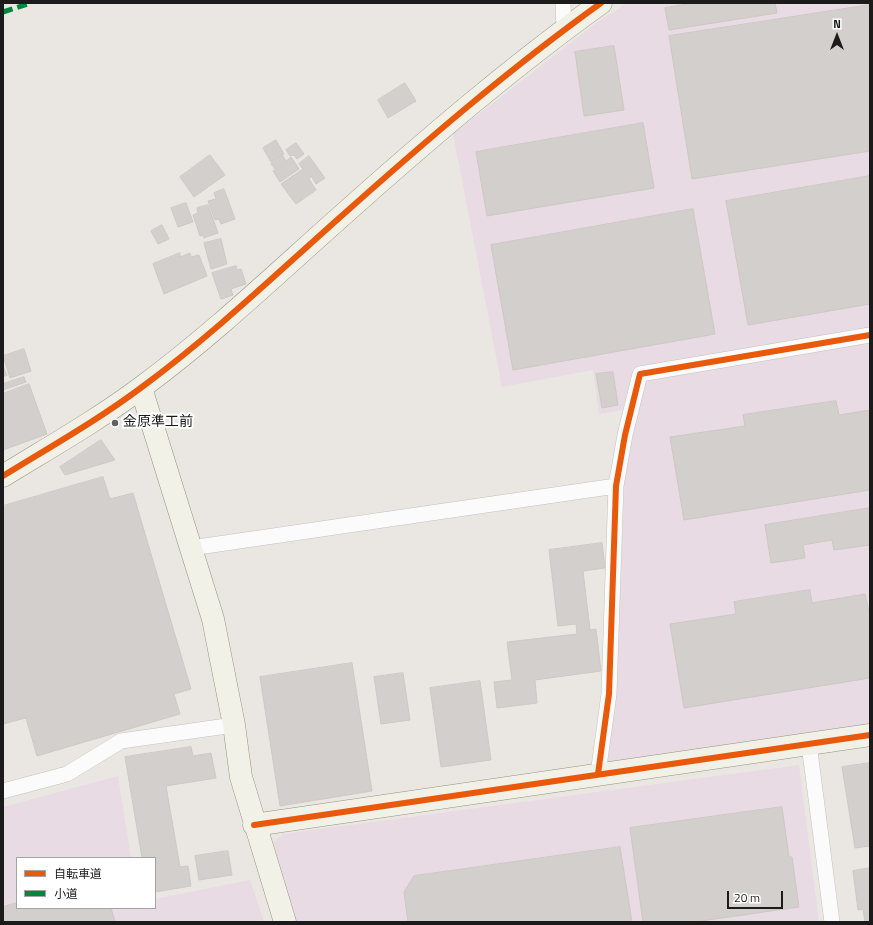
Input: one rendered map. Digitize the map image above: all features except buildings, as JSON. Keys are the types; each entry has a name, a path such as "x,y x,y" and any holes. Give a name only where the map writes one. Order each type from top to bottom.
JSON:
{"street":[{"path":"563,3 564,30"},
{"path":"3,476 69,436 141,388 206,337 373,188 564,30 601,3"},
{"path":"598,774 609,694 616,486 625,435 640,374 870,335"},
{"path":"141,388 213,619 234,725 241,777 254,825 285,922"},
{"path":"191,548 616,486"},
{"path":"3,791 67,774 121,741 234,725"},
{"path":"254,825 870,735"},
{"path":"809,744 832,922"}],"shaded area":[{"path":"627,3 870,3 870,328 633,368 623,410 599,414 593,370 502,387 453,134 595,24"},
{"path":"870,342 870,726 607,766 616,696 625,474 643,389 649,379"},
{"path":"799,765 819,922 296,922 273,850 274,842 283,834"},
{"path":"118,776 131,857 16,857 16,909 156,909 156,899 250,880 264,922 3,922 3,807"}],"marked path":[{"path":"3,12 31,3"}],"cycle path":[{"path":"3,476 108,411 168,368 241,306 466,108 533,54 601,3"},
{"path":"598,774 609,694 616,486 625,435 640,374 870,335"},
{"path":"254,825 870,735"}],"place":[{"name":"金原準工前","path":"115,423"}]}
